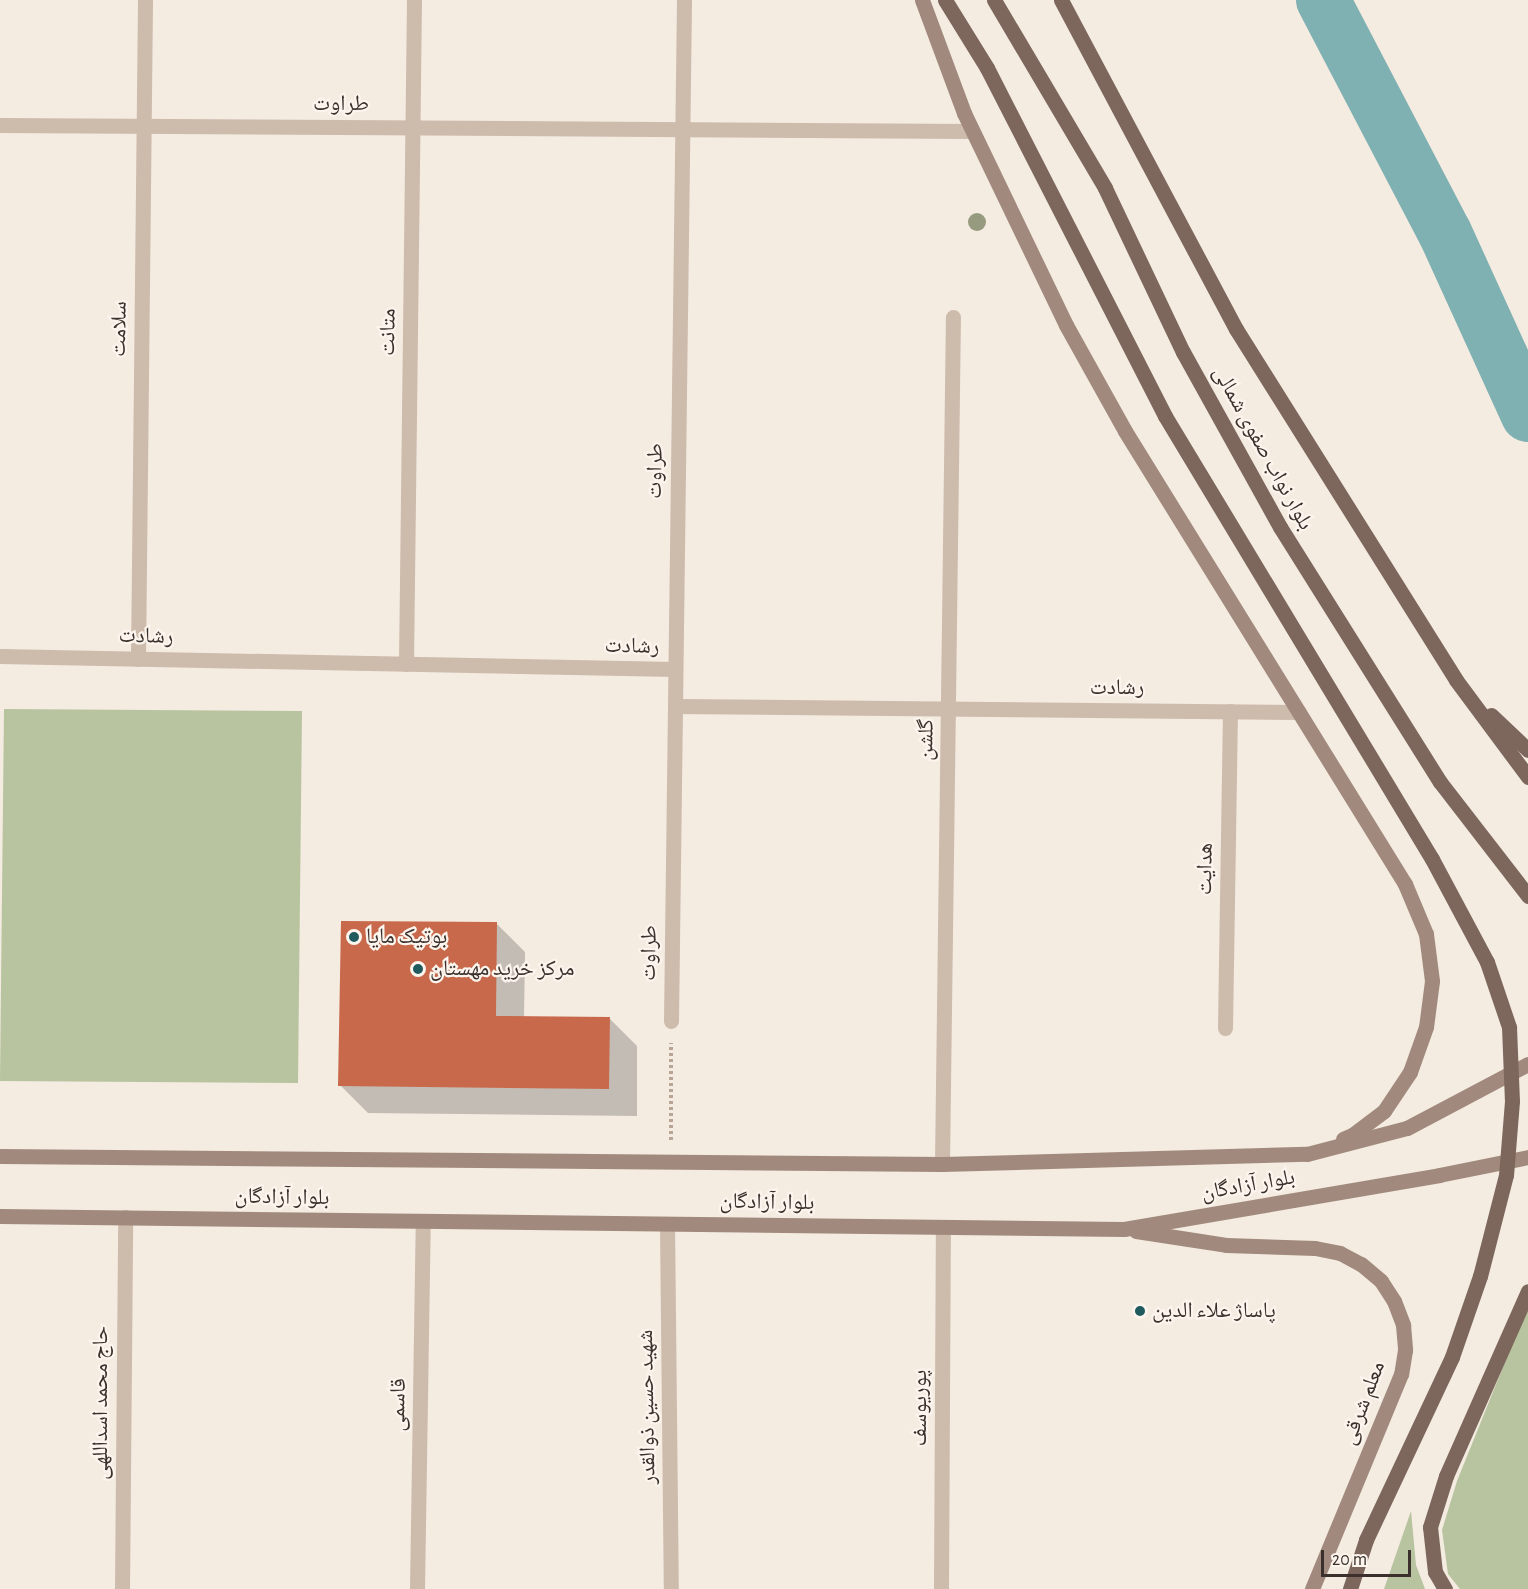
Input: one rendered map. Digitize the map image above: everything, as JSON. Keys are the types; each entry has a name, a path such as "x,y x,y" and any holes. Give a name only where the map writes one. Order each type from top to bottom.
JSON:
{"main road":[{"path":"922,0 972,131 1066,325 1125,431 1405,884 1426,933 1432,981 1426,1027 1410,1072 1384,1111 1354,1134 1307,1154"},
{"path":"945,0 987,68 1165,416 1432,859 1487,962 1509,1027 1512,1101 1506,1174 1480,1276 1452,1357 1366,1540 1350,1589"},
{"name":"بلوار نواب صفوی شمالی","path":"994,0 1106,188 1183,352 1280,527 1440,782 1528,896"},
{"name":"بلوار نواب صفوی شمالی","path":"1061,0 1236,329 1456,680 1528,777"},
{"path":"1456,680 1528,750"},
{"path":"1307,1154 1407,1128 1528,1064"},
{"name":"بلوار آزادگان","path":"0,1156 942,1164 1307,1154"},
{"name":"بلوار آزادگان","path":"0,1216 1124,1229 1439,1176 1528,1157"},
{"name":"معلم شرقی","path":"1124,1229 1226,1245 1315,1248 1340,1253 1361,1264 1381,1281 1395,1301 1403,1325 1405,1350 1401,1374 1312,1589"},
{"path":"1445,1589 1435,1572 1430,1527 1446,1476 1528,1291"}],"street":[{"name":"سلامت","path":"138,659 145,0"},
{"name":"متانت","path":"406,664 414,0"},
{"name":"طراوت","path":"675,669 684,0"},
{"name":"طراوت","path":"0,125 972,131"},
{"name":"گلشن","path":"942,1164 953,317"},
{"name":"رشادت","path":"0,656 675,669 675,706 1299,712"},
{"name":"طراوت","path":"671,1021 675,706"},
{"name":"هدایت","path":"1225,1028 1230,711"},
{"name":"حاج محمد اسداللهی","path":"122,1589 125,1217"},
{"name":"قاسمی","path":"417,1589 423,1221"},
{"name":"شهید حسین ذوالقدر","path":"667,1224 671,1589"},
{"name":"پوریوسف","path":"941,1589 943,1227"}],"path":[{"path":"671,1021 671,1162"}],"green space":[{"path":"4,709 302,711 298,1083 0,1081"},
{"path":"1528,1305 1528,1589 1460,1589 1448,1574 1442,1530 1457,1481"},
{"path":"1411,1511 1416,1565 1425,1589 1384,1589"}],"building":[{"name":"مرکز خرید مهستان","path":"341,921 497,922 496,1016 610,1017 609,1089 338,1086"}],"waterway":[{"path":"1323,0 1445,233 1528,415"}],"place":[{"name":"بوتیک مایا","path":"354,937"},
{"name":"مرکز خرید مهستان","path":"418,969"},
{"name":"پاساژ علاء الدین","path":"1140,1311"}]}
